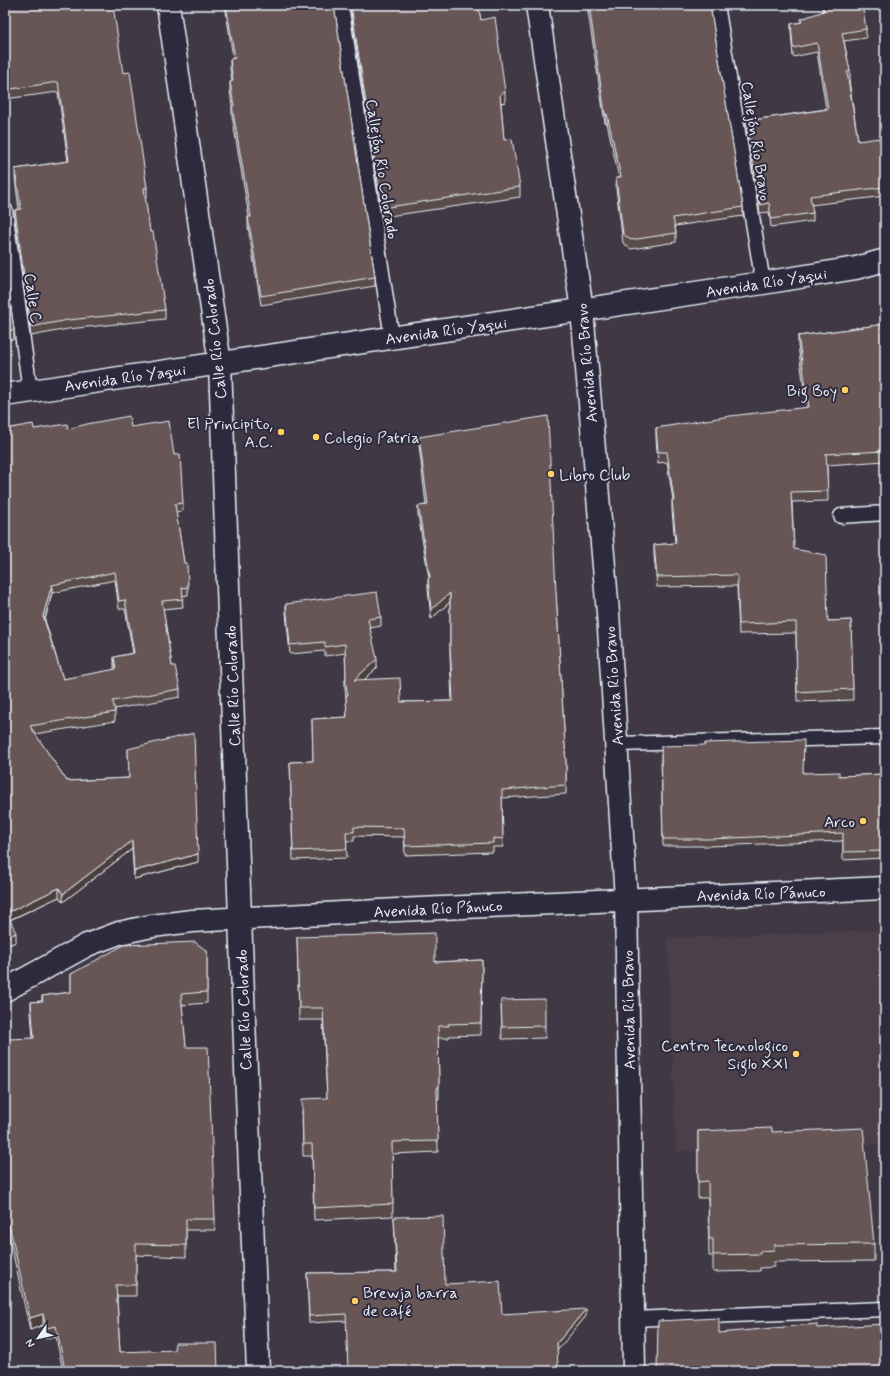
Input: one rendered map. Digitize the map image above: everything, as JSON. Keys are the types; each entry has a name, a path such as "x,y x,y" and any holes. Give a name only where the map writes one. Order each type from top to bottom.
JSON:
{"street":[{"name":"Calle Río Colorado","path":"168,5 220,364 258,1371"},
{"name":"Avenida Río Bravo","path":"537,5 582,310 608,613 626,899 634,1371"},
{"name":"Avenida Río Yaqui","path":"5,395 763,283 856,268 885,260"},
{"name":"Avenida Río Pánuco","path":"5,990 87,945 119,933 159,925 192,921 626,899 885,888"}],"lane":[{"name":"Callejón Río Colorado","path":"341,5 392,338"},
{"name":"Callejón Río Bravo","path":"717,5 763,283"},
{"name":"Calle C","path":"5,210 30,391"},
{"path":"841,516 885,514"},
{"path":"616,744 885,737"},
{"path":"633,1319 885,1309"}],"shaded area":[{"path":"885,930 885,1144 676,1151 668,938"}],"building":[{"path":"113,5 123,73 130,72 147,188 144,188 150,232 153,232 165,310 68,320 31,327 15,210 21,209 15,169 69,161 58,82 5,90 5,6"},
{"path":"226,5 334,5 375,277 261,296 248,217 251,217 232,106 234,106 230,82 233,81 230,59 235,58"},
{"path":"351,5 478,5 481,20 495,17 505,92 500,94 504,140 512,139 520,187 382,208"},
{"path":"589,5 710,5 743,207 673,218 676,233 631,240 623,234 616,178 621,177 607,114 605,114"},
{"path":"823,5 862,5 866,29 842,33 850,71 847,72 858,141 879,138 879,140 882,140 885,158 885,187 810,196 813,213 771,219 769,203 760,205 746,121 828,109 817,43 793,48 791,24 802,22 801,19 824,11"},
{"path":"5,263 14,330 5,331"},
{"path":"885,324 885,451 826,454 828,491 791,492 794,549 826,555 828,621 851,620 853,689 797,692 796,622 739,624 737,575 657,577 654,545 676,543 672,500 674,500 667,452 658,452 656,428 730,416 809,407 798,336"},
{"path":"129,416 131,427 169,421 174,455 180,454 183,503 175,504 184,563 187,563 188,587 182,588 183,599 162,601 172,666 175,666 180,689 113,701 115,712 30,726 67,781 129,778 128,749 194,733 198,854 134,871 132,841 63,894 59,888 7,913 16,933 5,938 5,429 33,424 34,429 67,424 68,429","holes":["115,572 119,601 125,600 134,653 114,657 116,669 63,679 43,616 52,585"]},
{"path":"548,416 566,785 502,790 503,839 493,838 493,843 405,846 404,828 354,827 354,832 346,832 347,849 293,851 290,762 313,761 312,719 347,717 346,695 348,695 345,680 345,644 325,647 325,642 290,645 286,604 377,592 381,617 368,619 377,659 354,680 400,678 401,702 453,701 450,646 450,593 431,610 428,579 430,577 418,506 428,505 419,437"},
{"path":"804,740 803,773 839,772 839,776 885,774 885,851 843,852 843,833 709,839 663,839 661,746"},
{"path":"435,933 435,962 482,960 481,1023 448,1024 449,1026 438,1026 438,1141 392,1142 393,1204 314,1208 312,1144 303,1144 302,1099 327,1098 323,1008 299,1008 297,937"},
{"path":"195,942 207,951 207,992 181,994 186,1047 208,1047 215,1219 186,1219 186,1245 136,1244 136,1285 116,1285 120,1352 174,1350 175,1343 217,1343 218,1371 87,1371 85,1367 65,1370 56,1326 46,1328 43,1314 30,1318 9,1224 5,1243 5,1042 8,1042 8,1039 34,1038 31,1002 43,1001 42,996 71,992 71,974 124,945"},
{"path":"545,999 545,1026 502,1027 501,1000"},
{"path":"772,1128 772,1132 863,1128 874,1244 774,1245 774,1250 760,1251 760,1254 713,1255 713,1239 709,1239 708,1181 698,1182 698,1131"},
{"path":"443,1216 445,1284 500,1281 502,1314 586,1309 557,1343 558,1371 348,1371 346,1314 309,1316 307,1273 397,1272 394,1217"},
{"path":"719,1318 719,1333 817,1324 817,1328 885,1324 885,1371 657,1371 658,1321"}],"place":[{"name":"Big Boy","path":"845,390"},
{"name":"El Principito, A.C.","path":"281,432"},
{"name":"Colegio Patria","path":"316,437"},
{"name":"Libro Club","path":"551,474"},
{"name":"Arco","path":"863,821"},
{"name":"Centro Tecnologico Siglo XXI","path":"796,1054"},
{"name":"Brewja barra de café","path":"355,1301"}]}
